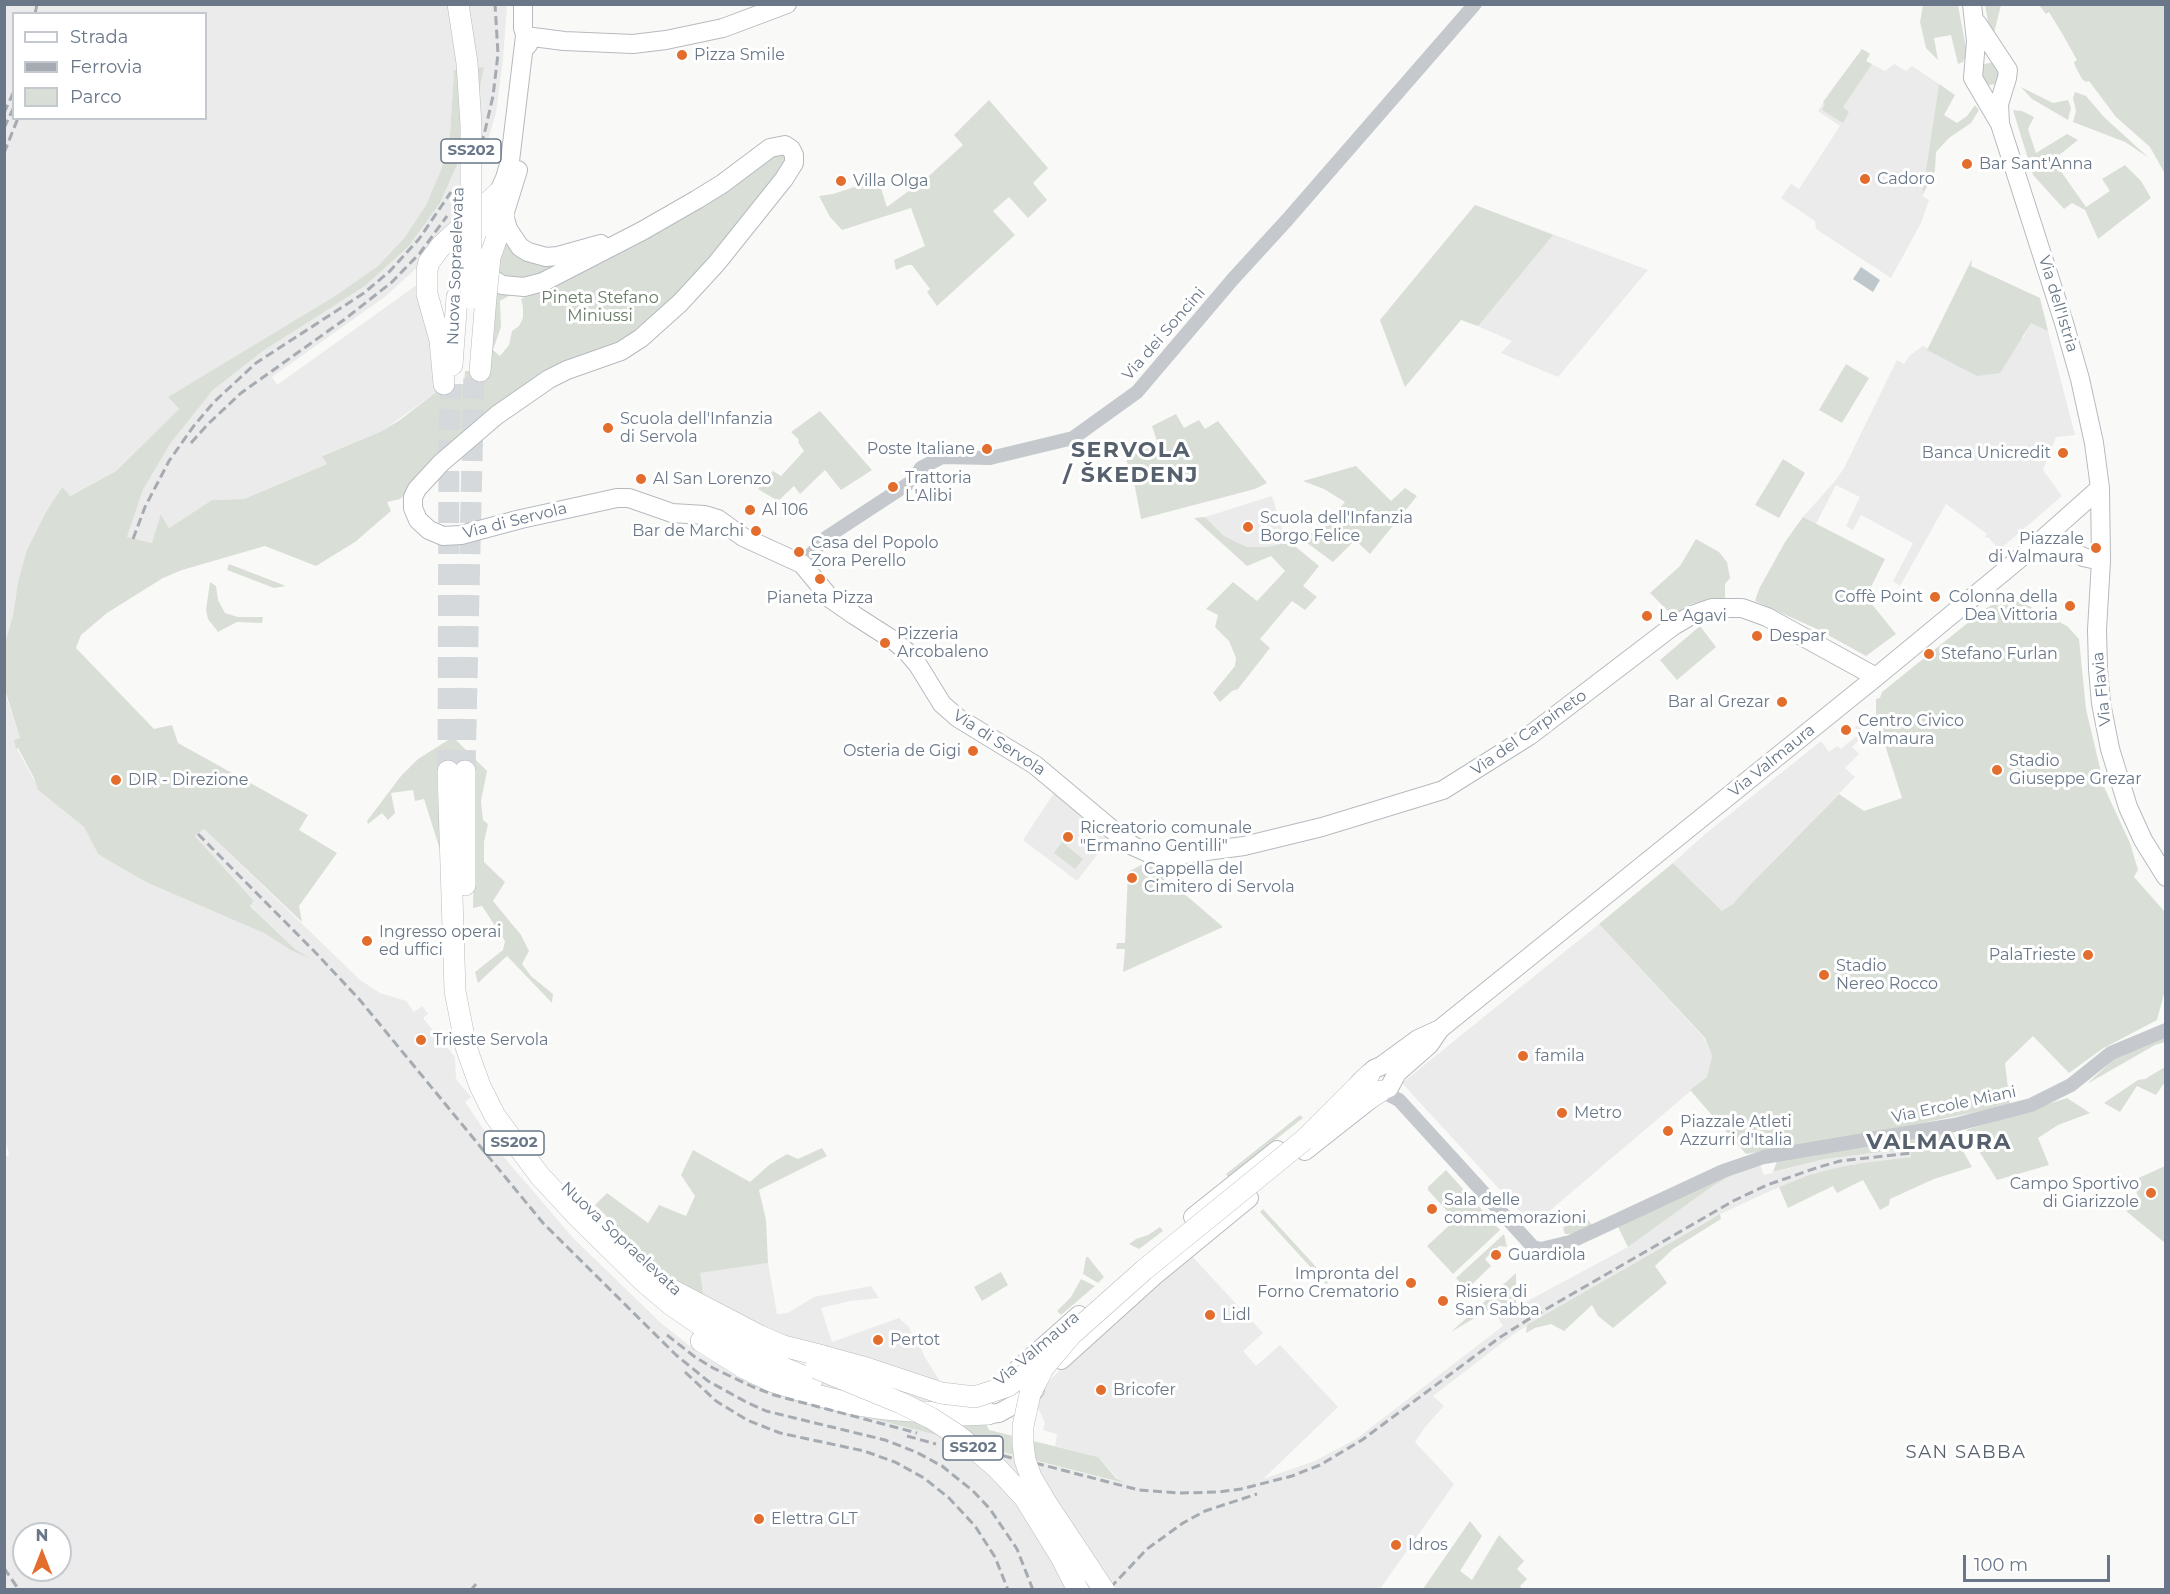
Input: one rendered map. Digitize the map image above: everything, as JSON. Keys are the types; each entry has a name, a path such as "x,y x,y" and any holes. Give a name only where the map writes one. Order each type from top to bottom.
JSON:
{"highway":[{"name":"Nuova Sopraelevata","path":"445,4 458,95 471,297"},
{"name":"Nuova Sopraelevata","path":"458,4 467,63 470,104 471,297 447,384 440,340 427,294 429,262 442,245 480,210 498,193"},
{"path":"477,371 471,297 490,257 504,215"},
{"name":"Nuova Sopraelevata","path":"1063,1590 1035,1537 1014,1506 988,1477 967,1459 946,1443 817,1368 783,1346 674,1291 548,1169 511,1120 490,1080 467,994 457,771 455,991 466,1047 480,1086 495,1116 527,1161 578,1217 643,1281 694,1322 748,1353 817,1368 901,1403 957,1435 997,1468 1024,1497 1061,1557 1078,1590"},
{"path":"1104,1590 1045,1502 1031,1477 1025,1460 1023,1426 1026,1409 1030,1394 1044,1367 1071,1335 1144,1270 1304,1140 1386,1082"},
{"path":"578,1217 603,1249 659,1307 707,1346 744,1368 808,1393 852,1404 921,1412 989,1414"},
{"path":"817,1368 864,1366 941,1393 975,1397 1008,1386 1053,1355"}],"main road":[{"path":"504,215 516,179 527,114 532,58 523,28 523,4"},
{"path":"525,36 585,43 633,44 723,28 788,4"},
{"name":"Via dell'Istria","path":"1973,12 2006,64 2007,78 1999,104 2000,124"},
{"name":"Via dell'Istria","path":"1973,12 1976,51 1973,78 1981,88 2000,124 2075,361 2094,443 2100,488"},
{"name":"Via di Servola","path":"525,36 510,161 481,239 480,251 485,271 502,285 524,287 543,282 640,232 722,184 770,148 785,145 790,148 794,155 791,170 716,264 680,303 641,338 621,351 567,370 549,379 497,415 441,463 417,489 413,497 412,508 418,520 429,530 444,536 461,535 603,501 629,498 662,512 712,516 743,537 802,564 831,599 906,651 924,672 942,704 958,718 1035,765 1133,846 1151,854"},
{"path":"1974,65 1984,57 1993,56 2001,59"},
{"path":"1981,88 1988,91 1997,89 2007,78"},
{"name":"Via di Servola","path":"504,215 508,229 520,247 528,252 546,256 558,256 640,232"},
{"path":"2036,545 2061,544 2083,557 2101,561 2100,488"},
{"name":"Via Valmaura","path":"1386,1082 1142,1259 1010,1376 993,1387 979,1392 981,1405 989,1414 999,1413 1026,1398 1070,1350 1154,1276 1319,1139 1386,1082 1429,1045 1440,1029 1876,677 2036,545 2100,488"},
{"name":"Via Flavia","path":"2101,561 2097,630 2098,669 2106,728 2128,807 2143,840 2166,877"},
{"name":"Via del Carpineto","path":"1151,854 1168,856 1244,846 1322,827 1443,790 1529,736 1673,627 1692,615 1712,608 1742,608 1767,616 1876,677"}],"street":[{"name":"Via dei Soncini","path":"802,564 827,537 911,482 921,468 942,457 990,458 1073,438 1137,392 1233,279 1475,4"},
{"name":"Via Ercole Miani","path":"1386,1082 1533,1246 1541,1249 1570,1242 1723,1171 1764,1157 1954,1125 2031,1105 2071,1085 2111,1053 2166,1030"}],"shaded area":[{"path":"5,5 507,5 496,113 482,160 449,229 423,262 386,296 272,377 277,385 418,284 434,348 437,384 435,393 382,431 323,455 327,464 244,499 212,500 169,528 162,515 152,543 127,537 143,490 170,444 213,390 263,351 365,286 409,246 440,203 471,134 484,67 454,70 450,135 441,170 426,205 405,237 378,266 335,296 168,397 179,409 116,471 69,496 61,487 18,582 6,640 5,677"},
{"path":"1862,49 1870,54 1866,61 1885,71 1894,64 1906,71 1912,66 1939,84 1922,196 1929,200 1921,223 1891,278 1816,229 1815,221 1781,198 1791,184 1799,189 1840,126 1818,111"},
{"path":"1475,205 1648,270 1558,377 1501,353 1512,341 1461,319 1405,387 1380,320"},
{"path":"1861,267 1880,280 1873,292 1853,279"},
{"path":"2031,322 2048,331 2075,435 2056,437 2043,470 2062,496 1999,550 1989,538 1985,537 1987,534 1946,504 1900,586 1893,581 1913,543 1861,515 1853,530 1846,526 1860,497 1836,485 1816,524 1803,517 1844,468 1897,360 1904,364 1909,356 1923,346 1977,376 2020,338 2023,338"},
{"name":"Scuola dell'Infanzia Borgo Felice","path":"1272,496 1285,539 1290,542 1267,547 1247,547 1224,536 1205,517"},
{"path":"4,690 20,738 17,749 38,790 84,827 98,854 264,933 292,951 306,956 295,949 250,905 254,901 195,836 204,829 360,980 380,993 406,1001 414,1012 422,1006 428,1014 423,1018 455,1057 456,1079 471,1097 465,1102 497,1149 574,1239 662,1324 701,1355 747,1382 807,1402 1122,1483 1098,1457 1055,1446 1057,1434 1043,1430 1045,1423 1038,1408 1040,1391 1076,1353 1191,1255 1263,1333 1243,1351 1256,1366 1280,1345 1338,1407 1263,1479 1315,1461 1356,1439 1503,1326 1498,1317 1628,1247 1730,1176 1760,1165 1764,1175 1825,1159 1887,1150 1911,1148 1912,1157 1862,1163 1809,1175 1710,1219 1515,1333 1433,1396 1444,1406 1415,1442 1454,1484 1380,1589 5,1589 4,1157 9,1155 4,1133"},
{"path":"1862,721 1860,739 1852,747 1859,754 1845,768 1855,777 1733,904 1722,911 1673,863 1704,835 1821,741 1829,752 1837,746 1841,749 1859,734 1855,727"},
{"name":"Ricreatorio comunale \"Ermanno Gentilli\"","path":"1056,790 1112,835 1077,881 1023,840"},
{"path":"1599,924 1704,1038 1712,1056 1707,1077 1546,1214 1524,1216 1402,1083"},
{"path":"768,1263 777,1314 788,1313 814,1297 871,1286 879,1298 850,1301 821,1308 832,1342 899,1318 909,1327 912,1334 916,1334 924,1356 943,1386 978,1411 810,1387 816,1368 786,1341 704,1301 699,1273"}],"green space":[{"path":"1923,5 1958,5 1967,53 1963,62 1958,64 1951,35 1934,38 1938,60 1926,48 1920,22"},
{"path":"1985,5 2001,5 1994,33 1990,32"},
{"path":"2039,5 2165,5 2165,174 2150,147 2116,117 2089,81 2082,79 2075,66 2074,62 2077,60 2063,35 2049,12 2046,14"},
{"path":"1862,49 1870,54 1866,61 1872,64 1843,107 1849,112 1843,123 1822,110 1825,104 1823,102"},
{"path":"1990,63 2000,70 2001,74 1994,84 1990,85 1980,78 1979,74 1986,64"},
{"name":"Pineta Stefano Miniussi","path":"484,67 471,134 440,203 409,246 365,286 263,351 213,390 170,444 143,490 127,537 152,543 161,514 169,528 212,500 244,499 327,464 322,456 382,431 400,420 435,393 437,384 464,384 465,371 484,371 492,287 512,294 500,301 501,327 493,350 500,356 509,345 512,331 519,326 523,318 521,299 550,286 773,152 783,151 788,161 676,299 619,345 555,370 400,499 387,502 391,511 355,542 316,566 265,546 182,570 163,578 107,613 81,635 76,648 154,729 172,725 178,743 308,815 299,830 337,853 299,906 302,922 204,829 195,836 254,901 250,906 295,949 310,958 292,951 264,933 146,882 98,854 84,827 38,790 18,748 16,749 14,740 20,738 5,690 6,640 27,550 62,487 70,496 116,471 179,409 168,397 335,296 378,266 405,237 426,205 441,170 450,135 454,70"},
{"path":"1939,84 1955,95 1944,115 1957,123 1967,116 1975,105 1979,110 1971,123 1949,138 1936,152 1935,171 1922,196"},
{"path":"2021,87 2053,103 2068,100 2071,108 2068,120 2032,99"},
{"path":"2075,92 2086,96 2104,117 2149,158 2125,142 2073,122 2076,111 2073,98"},
{"path":"989,100 1048,168 1033,183 1047,200 1028,218 1009,197 993,211 1015,235 937,306 927,292 930,289 912,265 896,270 894,260 925,246 911,208 842,230 830,217 819,196 833,194 878,179 887,207 930,175 963,145 954,135"},
{"path":"2013,110 2022,111 2034,117 2028,129 2036,153 2067,134 2078,140 2053,160 2086,207 2110,191 2102,179 2125,165 2141,181 2151,198 2098,239 2085,210 2072,203 2064,209 2033,175"},
{"path":"1475,205 1553,235 1478,326 1461,320 1405,387 1380,320"},
{"path":"495,226 524,256 593,250 524,281 498,276"},
{"path":"1972,259 1971,266 2040,298 2048,331 2031,323 2000,373 1977,376 1927,350"},
{"path":"1846,364 1869,378 1842,423 1819,410"},
{"path":"820,411 872,470 841,490 825,470 800,494 794,486 778,501 758,489 773,471 781,476 804,451 799,440 791,432"},
{"path":"1176,414 1184,428 1199,420 1205,429 1218,421 1267,483 1255,489 1141,519 1135,487 1126,459 1157,441 1152,426"},
{"path":"1783,459 1805,473 1779,518 1755,505"},
{"path":"1356,466 1391,501 1405,488 1417,496 1370,554 1355,540 1333,562 1303,540 1332,517 1345,502 1324,489 1303,481"},
{"path":"1205,517 1224,536 1247,547 1267,547 1290,542 1319,566 1303,586 1317,597 1305,610 1292,601 1260,639 1270,648 1238,689 1232,691 1220,702 1213,693 1235,666 1236,658 1229,641 1215,627 1218,615 1206,609 1233,582 1257,601 1285,571 1271,556 1247,566 1194,518"},
{"path":"1803,517 1885,559 1866,597 1896,634 1866,656 1819,630 1755,601 1759,589 1785,542"},
{"path":"1696,539 1719,552 1727,562 1730,578 1725,584 1725,598 1691,604 1672,615 1650,593 1680,566"},
{"path":"229,564 286,586 274,588 227,570"},
{"path":"210,582 216,586 218,600 225,613 238,617 263,617 262,623 237,622 218,632 208,619 206,610"},
{"path":"2010,599 2021,602 2067,626 2079,639 2086,709 2105,789 2130,843 2138,870 2134,877 2165,912 2165,990 2157,1020 2102,1049 2069,1073 2033,1036 2005,1063 2010,1105 1908,1126 1746,1154 1690,1090 1707,1077 1712,1056 1705,1038 1599,924 1673,863 1722,911 1733,904 1839,794 1864,811 1902,798 1876,717 1876,699 1985,609 1998,601"},
{"path":"1700,626 1716,647 1677,680 1660,660"},
{"path":"453,737 487,771 481,801 483,820 488,824 484,842 484,862 505,882 493,901 521,935 529,951 522,964 531,976 553,994 552,1003 507,956 478,983 475,972 503,950 505,941 482,906 473,908 475,771 437,771 438,808 445,849 442,856 424,799 415,801 413,790 391,793 395,813 388,820 382,813 368,824 367,821 401,776 418,759"},
{"path":"1062,842 1083,859 1075,869 1054,853"},
{"path":"1147,862 1223,927 1123,972 1125,949 1116,949 1117,943 1125,943 1128,872"},
{"path":"2165,1038 2165,1042 2155,1045 2087,1084 2114,1059 2146,1043"},
{"path":"2165,1067 2165,1082 2156,1095 2137,1086 2120,1112 2104,1103 2138,1080 2145,1079"},
{"path":"2067,1098 2090,1113 2058,1125 2038,1138 2049,1165 1997,1180 1966,1130"},
{"path":"1300,1115 1303,1118 1228,1177 1226,1174"},
{"path":"1952,1132 1972,1167 1934,1179 1890,1199 1889,1205 1880,1210 1863,1180 1837,1193 1833,1186 1788,1208 1779,1187 1809,1175 1836,1168 1911,1157 1910,1148 1825,1159 1773,1172 1777,1161"},
{"path":"822,1148 827,1156 759,1190 766,1220 768,1263 700,1273 704,1301 666,1275 595,1205 607,1193 648,1223 659,1205 686,1216 695,1196 681,1175 693,1150 750,1182 769,1165 787,1154 798,1159"},
{"path":"1760,1165 1730,1176 1710,1188 1628,1247 1617,1225 1710,1182"},
{"name":"Campo Sportivo di Giarizzole","path":"2165,1166 2165,1243 2126,1211 2141,1204 2132,1181"},
{"path":"1446,1170 1500,1230 1453,1274 1427,1246 1455,1220 1428,1190 1428,1187"},
{"path":"1263,1209 1329,1281 1326,1284 1260,1212"},
{"path":"1581,1211 1592,1225 1572,1234 1565,1234 1563,1228"},
{"path":"1720,1214 1721,1219 1673,1249 1655,1266 1667,1283 1613,1328 1598,1316 1592,1305 1564,1331 1551,1324 1526,1333 1527,1325"},
{"path":"1160,1227 1163,1231 1139,1249 1129,1244 1148,1235"},
{"path":"1504,1234 1507,1247 1499,1246 1485,1259 1491,1266 1467,1289 1456,1278"},
{"path":"1086,1257 1104,1277 1098,1283 1083,1274"},
{"path":"1001,1272 1008,1285 982,1301 974,1287"},
{"path":"1516,1273 1516,1308 1498,1317 1493,1307 1451,1332"},
{"path":"1081,1279 1095,1286 1061,1315 1057,1311 1071,1297"},
{"path":"807,1402 984,1420 989,1430 1098,1457 1116,1478 1124,1483"},
{"path":"1470,1521 1482,1536 1460,1571 1472,1580 1499,1535 1524,1561 1517,1569 1527,1579 1520,1586 1522,1589 1423,1589"}],"tunnel":[{"path":"465,771 474,371"},
{"path":"448,771 451,384"}],"railway":[{"path":"35,12 37,4"},
{"path":"465,182 484,135 493,96 498,54 495,4"},
{"path":"4,113 12,95"},
{"path":"4,128 12,111"},
{"path":"4,153 17,120"},
{"path":"133,539 145,507 169,461 214,402 256,363 364,293 390,271 419,239 451,192"},
{"path":"191,443 241,393 345,319 392,282 420,253 447,216"},
{"path":"198,834 359,999 543,1223 676,1355 708,1381 766,1411 885,1440 916,1452 942,1466 973,1491 990,1509 1017,1549 1033,1590"},
{"path":"1035,1463 1139,1490 1179,1493 1241,1489 1292,1476 1320,1465 1362,1440 1499,1338 1529,1319 1733,1201 1767,1185 1840,1161 1911,1153"},
{"path":"667,1335 713,1368 753,1387 774,1395 917,1433"},
{"path":"685,1372 716,1401 747,1420 780,1433 864,1451 895,1462 924,1478 949,1498 975,1526 995,1557 1008,1590"},
{"path":"907,1436 936,1444"},
{"path":"990,1452 1019,1460"},
{"path":"1110,1588 1147,1549 1183,1523 1205,1511 1257,1494"},
{"path":"4,1568 19,1590"},
{"path":"471,1590 476,1584"}],"place":[{"name":"Pizza Smile","path":"682,55"},
{"name":"Bar Sant'Anna","path":"1967,164"},
{"name":"Cadoro","path":"1865,179"},
{"name":"Villa Olga","path":"841,181"},
{"name":"Scuola dell'Infanzia di Servola","path":"608,428"},
{"name":"Poste Italiane","path":"987,449"},
{"name":"Banca Unicredit","path":"2063,453"},
{"name":"Al San Lorenzo","path":"641,479"},
{"name":"Trattoria L'Alibi","path":"893,487"},
{"name":"Al 106","path":"750,510"},
{"name":"Scuola dell'Infanzia Borgo Felice","path":"1248,527"},
{"name":"Bar de Marchi","path":"756,531"},
{"name":"Piazzale di Valmaura","path":"2096,548"},
{"name":"Casa del Popolo Zora Perello","path":"799,552"},
{"name":"Pianeta Pizza","path":"820,579"},
{"name":"Coffè Point","path":"1935,597"},
{"name":"Colonna della Dea Vittoria","path":"2070,606"},
{"name":"Le Agavi","path":"1647,616"},
{"name":"Despar","path":"1757,636"},
{"name":"Pizzeria Arcobaleno","path":"885,643"},
{"name":"Stefano Furlan","path":"1929,654"},
{"name":"Bar al Grezar","path":"1782,702"},
{"name":"Centro Civico Valmaura","path":"1846,730"},
{"name":"Osteria de Gigi","path":"973,751"},
{"name":"Stadio Giuseppe Grezar","path":"1997,770"},
{"name":"DIR - Direzione","path":"116,780"},
{"name":"Ricreatorio comunale \"Ermanno Gentilli\"","path":"1068,837"},
{"name":"Cappella del Cimitero di Servola","path":"1132,878"},
{"name":"Ingresso operai ed uffici","path":"367,941"},
{"name":"PalaTrieste","path":"2088,955"},
{"name":"Stadio Nereo Rocco","path":"1824,975"},
{"name":"Trieste Servola","path":"421,1040"},
{"name":"famila","path":"1523,1056"},
{"name":"Metro","path":"1562,1113"},
{"name":"Piazzale Atleti Azzurri d'Italia","path":"1668,1131"},
{"name":"Campo Sportivo di Giarizzole","path":"2151,1193"},
{"name":"Sala delle commemorazioni","path":"1432,1209"},
{"name":"Guardiola","path":"1496,1255"},
{"name":"Impronta del Forno Crematorio","path":"1411,1283"},
{"name":"Risiera di San Sabba","path":"1443,1301"},
{"name":"Lidl","path":"1210,1315"},
{"name":"Pertot","path":"878,1340"},
{"name":"Bricofer","path":"1101,1390"},
{"name":"Elettra GLT","path":"759,1519"},
{"name":"Idros","path":"1396,1545"}],"district":[{"name":"SERVOLA / ŠKEDENJ","path":"1131,464"},
{"name":"VALMAURA","path":"1939,1143"},
{"name":"SAN SABBA","path":"1966,1453"}]}
